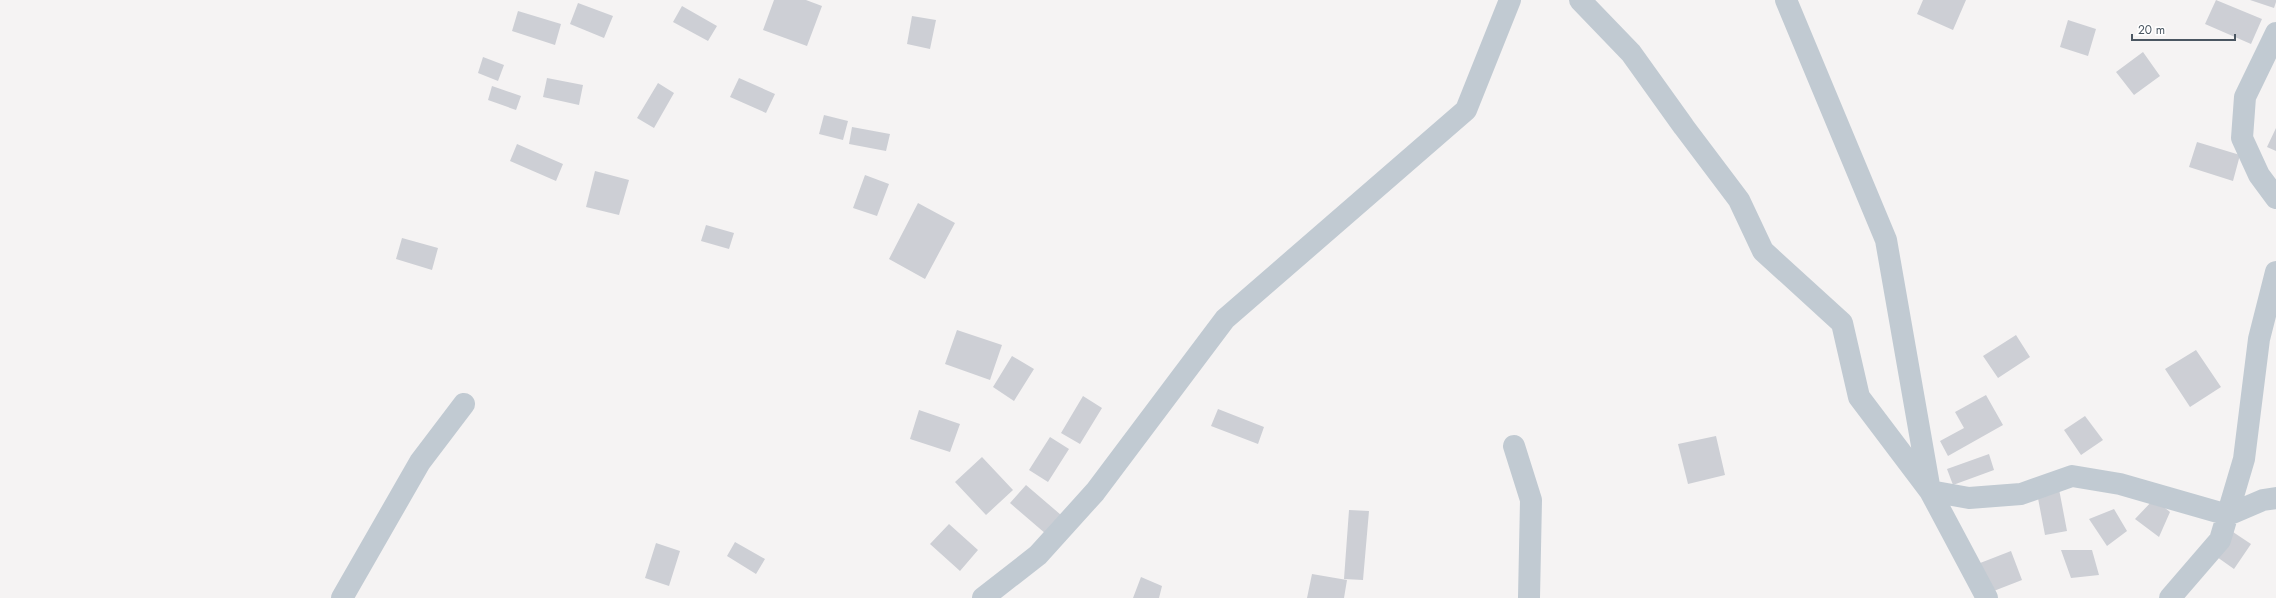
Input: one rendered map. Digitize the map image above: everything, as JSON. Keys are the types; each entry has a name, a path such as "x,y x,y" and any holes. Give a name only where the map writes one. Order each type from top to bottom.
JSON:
{"street":[{"path":"983,598 1038,555 1095,492 1225,319 1466,110 1510,0"},
{"path":"1580,0 1631,53 1739,200 1763,251 1842,323 1859,397 1930,491 1987,598"},
{"path":"1786,0 1886,240 1930,491"},
{"path":"2276,33 2245,97 2242,138 2259,175 2276,198"},
{"path":"2170,598 2220,540 2244,459 2259,338 2276,272"},
{"path":"342,598 420,462 464,404"},
{"path":"1514,446 1531,500 1529,598"},
{"path":"1930,491 1969,498 2020,494 2072,476 2120,484 2228,515 2263,500 2276,498"}],"building":[{"path":"774,0 806,0 822,6 807,46 763,30"},
{"path":"1923,0 1966,0 1953,30 1917,14"},
{"path":"2216,0 2262,19 2251,44 2205,24"},
{"path":"2250,0 2276,0 2276,2 2274,8"},
{"path":"578,3 613,16 604,38 570,24"},
{"path":"682,6 717,26 708,41 673,22"},
{"path":"518,11 561,24 555,45 512,31"},
{"path":"912,16 936,20 930,49 907,44"},
{"path":"2068,20 2096,29 2088,56 2060,47"},
{"path":"2143,52 2160,76 2134,95 2116,72"},
{"path":"483,57 504,65 498,81 478,73"},
{"path":"547,78 583,85 579,105 543,97"},
{"path":"739,78 775,94 766,113 730,97"},
{"path":"658,83 674,93 654,128 637,118"},
{"path":"492,86 521,96 516,110 488,100"},
{"path":"824,115 848,121 843,140 819,134"},
{"path":"852,127 890,134 886,151 849,144"},
{"path":"2276,128 2276,151 2267,147"},
{"path":"2197,142 2240,155 2233,181 2189,167"},
{"path":"517,144 563,164 556,181 510,161"},
{"path":"595,171 629,180 619,215 586,207"},
{"path":"865,175 889,184 877,216 853,208"},
{"path":"918,203 955,223 925,279 889,259"},
{"path":"706,225 734,233 729,249 701,241"},
{"path":"402,238 438,248 432,270 396,259"},
{"path":"957,330 1002,345 990,380 945,364"},
{"path":"2016,335 2030,357 1998,378 1983,356"},
{"path":"2196,350 2221,387 2190,407 2165,369"},
{"path":"1012,356 1034,369 1014,401 993,387"},
{"path":"1986,395 2003,425 1948,456 1940,441 1964,428 1955,412"},
{"path":"1083,396 1102,408 1080,444 1061,433"},
{"path":"1218,409 1264,427 1258,444 1211,426"},
{"path":"919,410 960,424 950,452 910,439"},
{"path":"2085,416 2103,440 2081,455 2064,430"},
{"path":"1716,436 1725,475 1688,484 1678,444"},
{"path":"1050,437 1069,449 1048,482 1029,470"},
{"path":"1989,454 1994,470 1953,485 1947,469"},
{"path":"982,457 1013,490 986,515 955,482"},
{"path":"1026,485 1061,515 1046,534 1010,503"},
{"path":"2059,489 2067,531 2045,535 2037,493"},
{"path":"2154,499 2170,512 2159,537 2135,519"},
{"path":"2114,509 2127,531 2107,546 2089,519"},
{"path":"1349,510 1369,511 1363,580 1344,579"},
{"path":"949,524 978,550 960,571 930,544"},
{"path":"2233,532 2251,544 2234,569 2217,557"},
{"path":"735,542 765,559 756,574 727,556"},
{"path":"656,543 680,551 669,586 645,578"},
{"path":"2061,550 2092,550 2099,575 2071,578"},
{"path":"2011,551 2022,580 1986,594 1975,565"},
{"path":"1312,574 1347,580 1344,598 1307,598"},
{"path":"1141,577 1162,586 1159,598 1133,598"}]}
